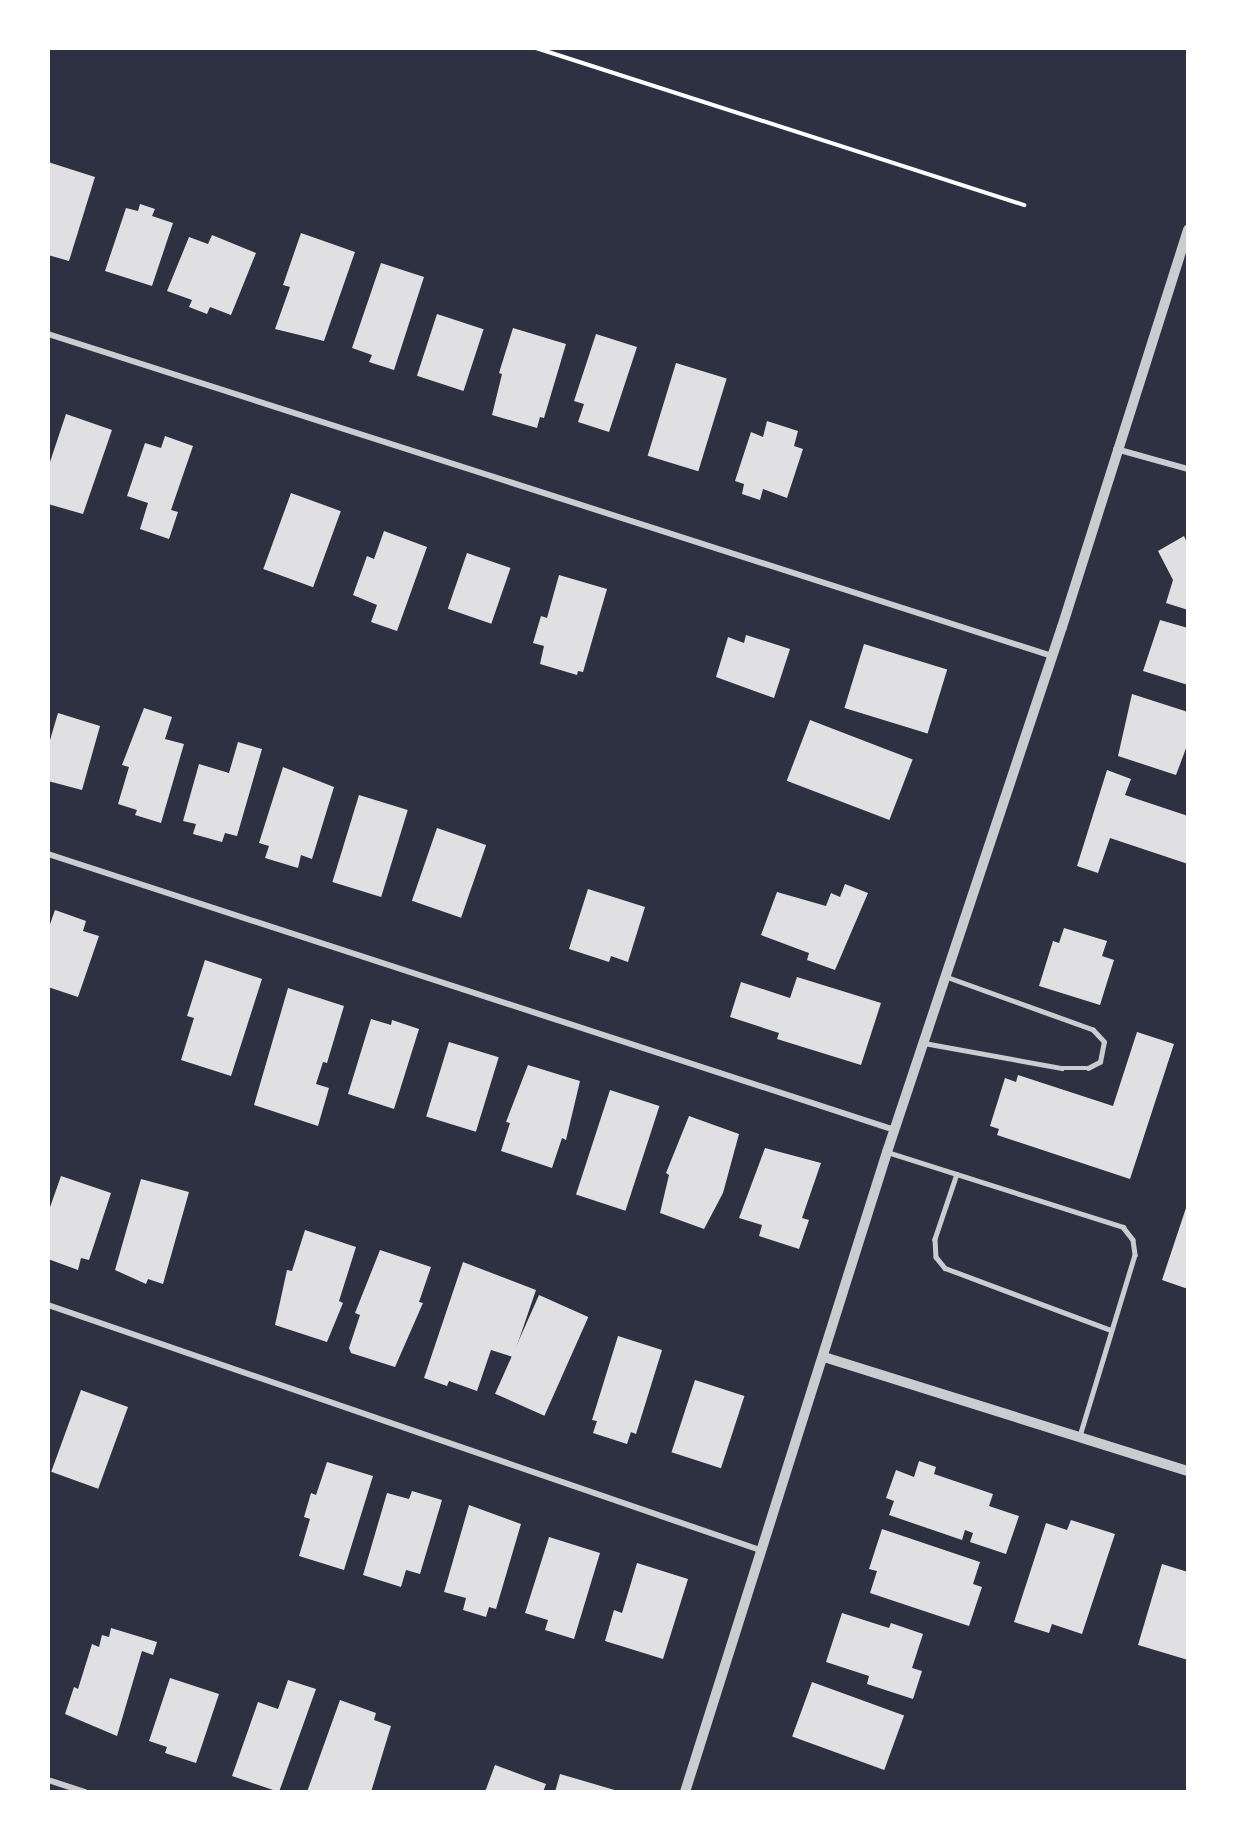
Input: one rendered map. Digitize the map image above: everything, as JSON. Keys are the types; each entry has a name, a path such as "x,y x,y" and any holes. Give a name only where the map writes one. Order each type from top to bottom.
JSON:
{"street":[{"path":"685,1792 887,1152 1052,656 1116,449 1188,229"},
{"path":"48,334 1052,656"},
{"path":"1116,449 1188,469"},
{"path":"48,854 895,1130"},
{"path":"48,1305 760,1550"},
{"path":"824,1357 1188,1471"},
{"path":"48,1780 85,1792"}],"lane":[{"path":"924,1042 1062,1068 1088,1068 1100,1062 1104,1042 1093,1030 945,976"},
{"path":"887,1152 1123,1227 1133,1240 1135,1255 1080,1436"},
{"path":"957,1174 935,1239 936,1257 945,1268 1111,1330"}],"path":[{"path":"537,48 1024,205"}],"building":[{"path":"48,162 95,177 69,261 48,255"},
{"path":"140,204 155,209 152,216 173,223 152,286 105,271 126,208 138,211"},
{"path":"301,233 355,252 324,341 275,329 290,287 283,285"},
{"path":"212,235 256,253 231,315 210,307 207,314 189,307 192,300 167,291 189,237 208,244"},
{"path":"381,263 424,277 394,370 369,362 372,355 352,348"},
{"path":"437,314 484,329 464,391 417,376"},
{"path":"513,328 566,344 544,418 540,417 537,428 492,415 502,374 499,373"},
{"path":"596,334 637,347 609,432 578,422 584,404 574,401"},
{"path":"676,363 727,378 698,471 648,456"},
{"path":"66,414 112,430 83,514 48,504 48,468"},
{"path":"767,421 798,431 794,446 803,449 787,498 763,489 760,500 742,494 744,484 735,481 751,432 763,437"},
{"path":"165,436 193,446 171,510 178,512 169,539 140,529 148,503 127,496 145,443 161,448"},
{"path":"291,493 341,511 313,587 263,569"},
{"path":"384,531 427,547 397,631 371,622 377,605 353,595 367,556 374,559"},
{"path":"1184,536 1188,545 1188,610 1166,603 1173,580 1158,551"},
{"path":"467,553 510,568 491,624 448,609"},
{"path":"559,575 607,589 583,672 578,671 577,675 540,664 544,646 533,643 541,616 547,618"},
{"path":"1160,620 1188,628 1188,685 1143,671"},
{"path":"746,635 790,649 774,698 716,677 728,637 744,643"},
{"path":"864,644 947,669 928,734 844,708"},
{"path":"1132,694 1188,712 1188,743 1176,775 1118,756"},
{"path":"144,708 172,717 165,739 184,744 161,823 135,815 137,810 118,804 129,767 122,765"},
{"path":"58,713 100,726 82,790 48,781 48,747"},
{"path":"810,720 913,759 889,820 787,781"},
{"path":"238,742 262,749 237,836 225,833 222,842 193,834 196,824 183,821 199,764 229,773"},
{"path":"283,767 334,787 312,859 301,855 298,868 265,858 269,846 259,843"},
{"path":"1107,770 1131,779 1125,795 1188,816 1188,864 1110,838 1098,873 1077,866"},
{"path":"359,795 408,810 381,897 332,882"},
{"path":"437,828 486,845 461,918 412,901"},
{"path":"845,884 868,893 835,970 807,960 809,953 761,935 777,892 826,906 831,893 840,897"},
{"path":"588,889 645,907 628,962 611,956 609,962 569,949"},
{"path":"55,910 86,921 83,931 99,936 78,997 48,987 48,930"},
{"path":"1064,928 1107,941 1102,956 1114,960 1100,1005 1039,986 1053,941 1059,943"},
{"path":"205,960 262,979 231,1076 181,1060 194,1018 187,1016"},
{"path":"797,977 881,1003 861,1065 777,1039 779,1033 730,1017 741,982 790,998"},
{"path":"288,988 344,1006 327,1063 323,1062 316,1084 329,1088 318,1126 254,1105"},
{"path":"371,1019 391,1025 392,1020 419,1029 394,1109 348,1094"},
{"path":"1137,1032 1174,1044 1130,1179 997,1135 999,1129 990,1126 1005,1078 1016,1082 1018,1075 1113,1106"},
{"path":"449,1042 499,1057 476,1132 426,1117"},
{"path":"528,1065 580,1081 566,1140 562,1138 552,1168 501,1151 510,1123 506,1122"},
{"path":"610,1090 659,1106 625,1211 576,1195"},
{"path":"689,1116 739,1134 723,1193 704,1229 660,1213 669,1175 666,1173"},
{"path":"765,1148 821,1163 802,1218 809,1220 799,1249 759,1236 762,1225 739,1218"},
{"path":"61,1176 111,1193 89,1260 81,1258 78,1270 48,1259 48,1213"},
{"path":"141,1179 189,1192 163,1284 148,1279 146,1284 115,1270"},
{"path":"1188,1202 1188,1289 1162,1280"},
{"path":"305,1230 356,1247 339,1301 343,1303 327,1342 275,1325 287,1270 292,1271"},
{"path":"380,1250 431,1267 419,1302 423,1303 395,1367 351,1353 349,1348 360,1315 355,1313"},
{"path":"463,1262 536,1290 513,1357 491,1350 477,1391 449,1381 447,1386 424,1378"},
{"path":"539,1295 588,1317 544,1416 495,1394"},
{"path":"618,1336 662,1350 636,1434 631,1432 627,1444 593,1433 597,1421 592,1420"},
{"path":"695,1380 744,1396 721,1468 672,1452"},
{"path":"81,1390 128,1407 98,1489 51,1472"},
{"path":"919,1461 936,1467 934,1474 993,1494 989,1506 1019,1516 1006,1554 970,1542 973,1533 965,1530 962,1540 889,1515 894,1501 886,1498 896,1470 914,1477"},
{"path":"327,1462 373,1476 344,1570 299,1556 310,1519 304,1517 311,1493 316,1495"},
{"path":"412,1491 442,1500 420,1574 406,1570 401,1587 363,1575 387,1493 409,1499"},
{"path":"469,1505 521,1524 496,1609 489,1607 486,1617 463,1610 466,1598 444,1592"},
{"path":"1071,1520 1115,1534 1082,1634 1052,1624 1049,1633 1014,1622 1046,1523 1067,1530"},
{"path":"882,1529 980,1562 973,1584 982,1587 969,1626 870,1593 877,1571 869,1569"},
{"path":"549,1537 600,1553 574,1639 545,1630 548,1620 525,1613"},
{"path":"637,1563 688,1579 663,1659 605,1641 614,1610 622,1613"},
{"path":"1162,1564 1188,1572 1188,1660 1138,1645"},
{"path":"842,1613 889,1628 891,1623 923,1634 912,1668 922,1671 913,1699 867,1684 869,1676 826,1662"},
{"path":"111,1628 157,1642 153,1655 142,1651 117,1736 65,1714 74,1687 78,1689 92,1644 99,1647 102,1635 109,1637"},
{"path":"170,1678 219,1694 196,1763 165,1753 167,1747 149,1741"},
{"path":"288,1680 316,1689 279,1792 232,1776 258,1702 278,1709"},
{"path":"812,1682 904,1716 884,1770 792,1737"},
{"path":"340,1700 376,1713 374,1720 391,1726 371,1792 307,1792"},
{"path":"495,1765 546,1784 543,1792 485,1792"},
{"path":"560,1774 618,1791 618,1792 555,1792"}]}
